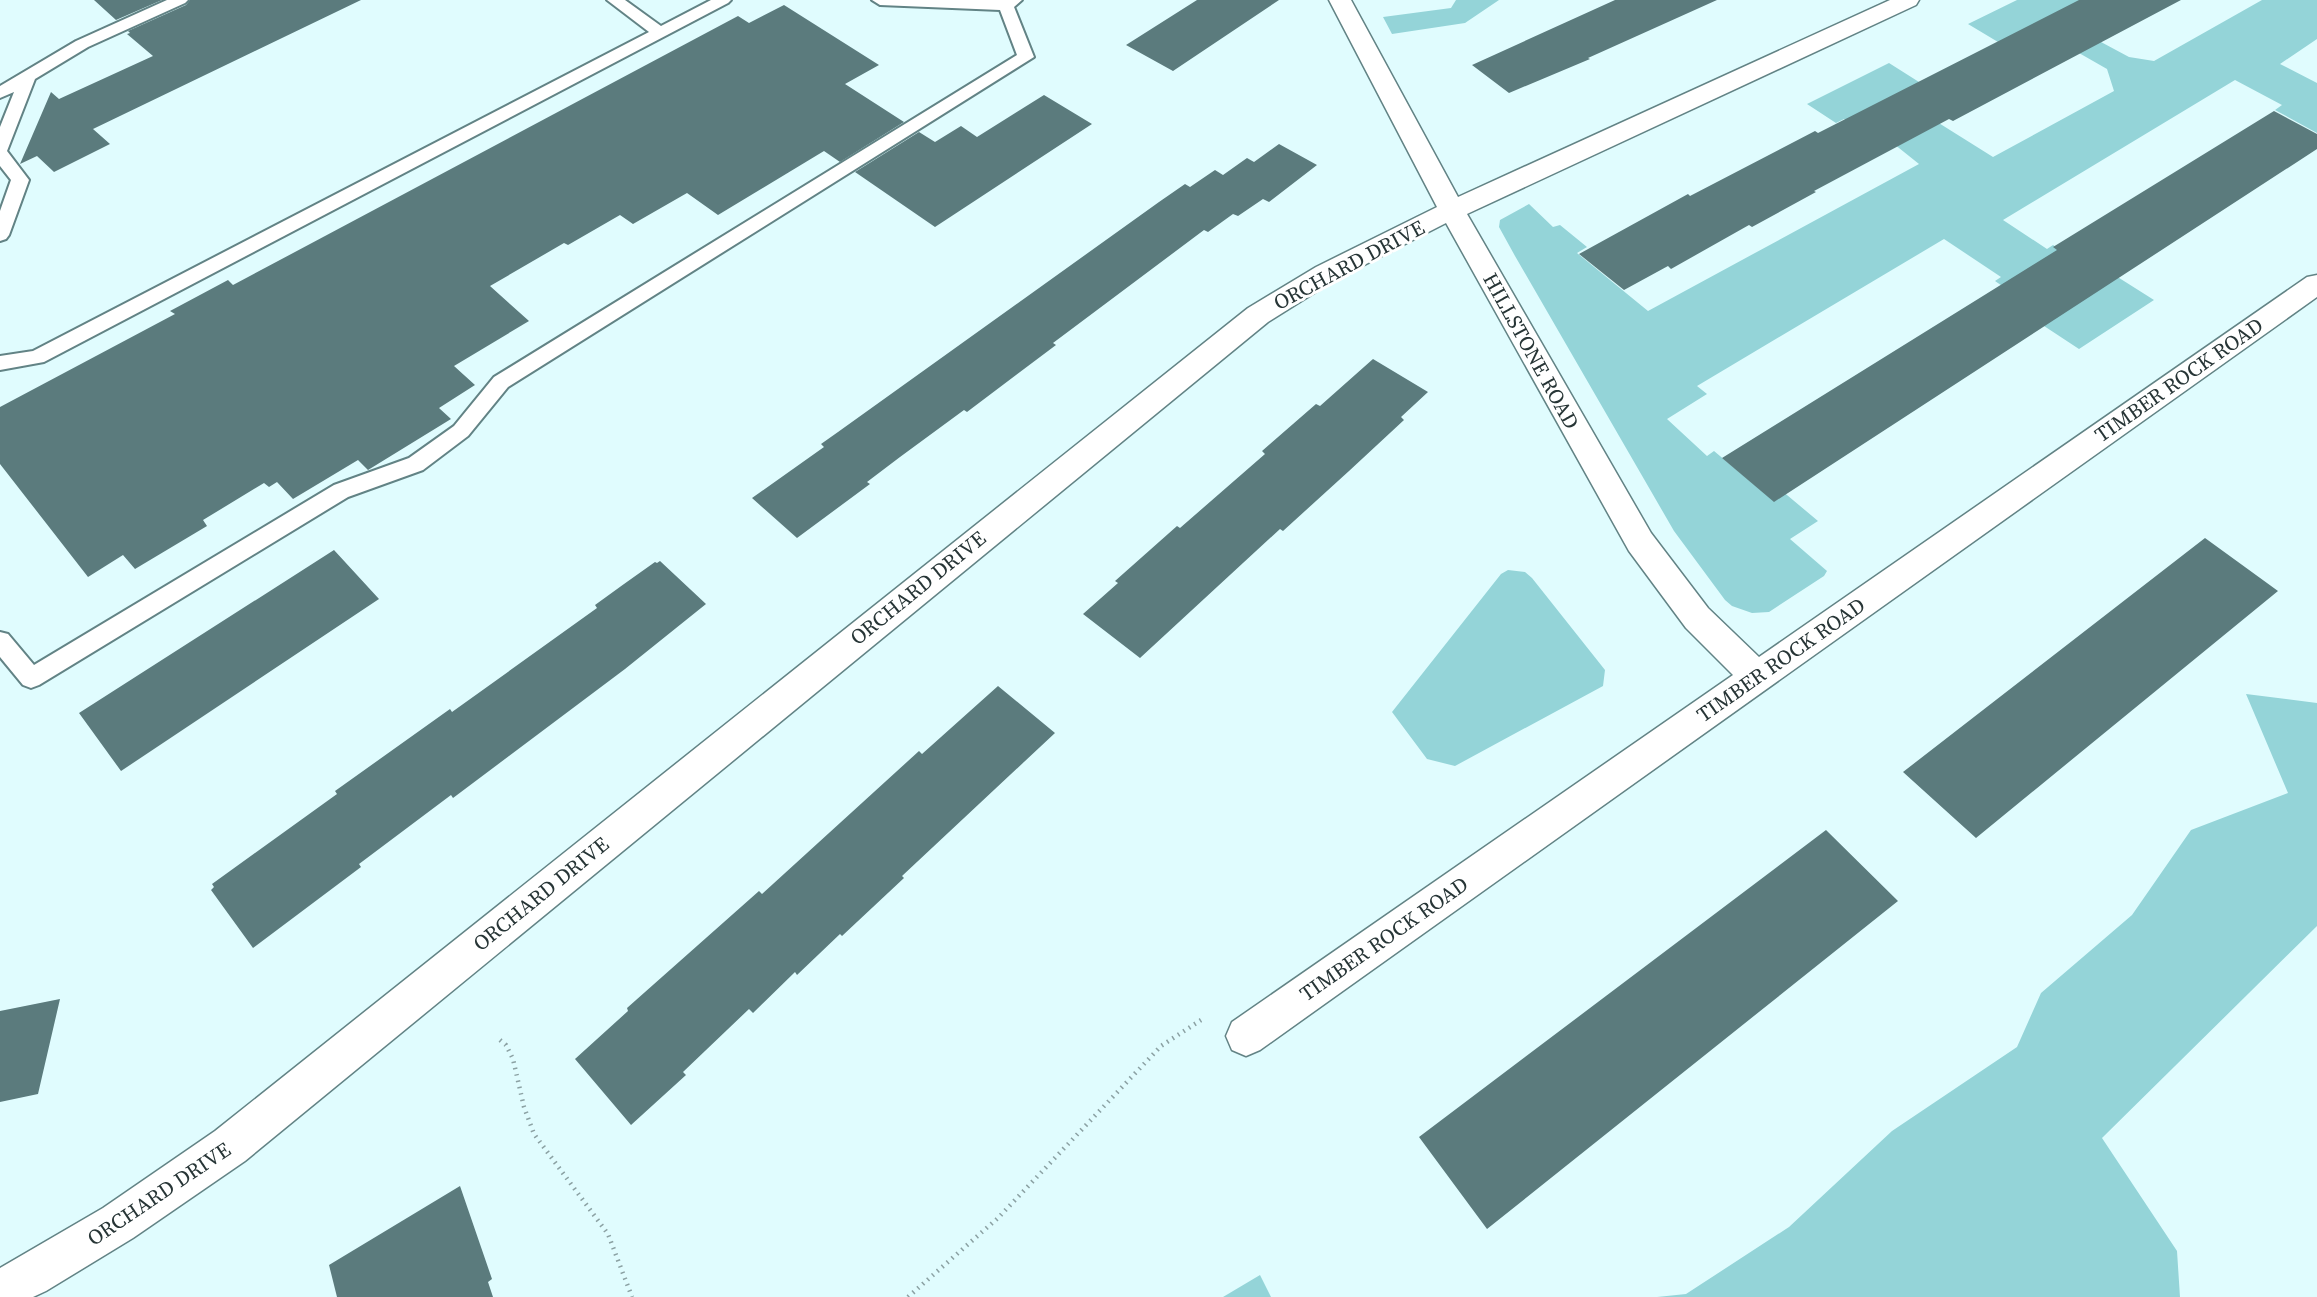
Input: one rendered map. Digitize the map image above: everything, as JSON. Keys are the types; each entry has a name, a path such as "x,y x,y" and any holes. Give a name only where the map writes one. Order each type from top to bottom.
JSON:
{"street":[{"name":"HILLSTONE ROAD","path":"1340,0 1452,210 1640,542 1697,618 1757,677"},
{"name":"ORCHARD DRIVE","path":"0,1291 37,1273 118,1225 230,1146 1258,315 1340,265 1452,210 1908,0"},
{"name":"TIMBER ROCK ROAD","path":"1246,1036 2317,284"}],"lane":[{"path":"0,93 82,44 180,0"},
{"path":"615,0 659,32"},
{"path":"0,363 37,357 723,0"},
{"path":"0,641 31,678 341,491 416,464 460,431 501,382 1026,57 1009,2 880,0"},
{"path":"0,148 28,76"},
{"path":"0,154 20,180 0,235"}],"path":[{"path":"908,1297 998,1218 1161,1046 1225,1005 1246,1036"},
{"path":"500,1040 506,1045 513,1059 524,1107 534,1134 608,1234 632,1297"}],"shaded area":[{"path":"1456,0 1499,0 1465,23 1392,34 1383,17 1451,8"},
{"path":"2017,0 2082,0 2101,42 2129,57 2154,61 2262,0 2317,0 2317,39 2280,64 2317,83 2317,133 2275,110 2282,105 2235,80 2003,220 2047,249 2053,245 2108,281 2116,276 2154,300 2079,349 2041,324 2049,318 1995,281 2001,277 1944,239 1697,386 1707,394 1667,419 1707,456 1714,451 1769,497 1781,490 1818,521 1790,539 1827,571 1824,576 1769,612 1752,613 1732,606 1725,600 1674,531 1515,256 1499,227 1500,220 1529,204 1553,227 1560,225 1587,247 1577,253 1648,311 1919,164 1889,140 1881,144 1844,119 1836,123 1807,104 1889,63 1919,82 1926,115 1993,157 2114,91 2107,69 2079,53 1998,42 1968,24"},
{"path":"1508,570 1525,572 1532,578 1605,670 1603,686 1455,766 1427,759 1392,712 1501,574"},
{"path":"2246,694 2317,703 2317,926 2102,1138 2177,1251 2180,1297 1657,1297 1686,1294 1789,1227 1892,1131 2017,1047 2041,993 2132,915 2191,830 2288,793"},
{"path":"1260,1275 1271,1297 1223,1297"}],"building":[{"path":"94,0 162,0 116,20"},
{"path":"190,0 361,0 93,129 110,144 54,172 37,156 20,164 51,92 59,99 153,56 127,34 130,33 128,31 186,5"},
{"path":"1197,0 1279,0 1173,71 1126,45"},
{"path":"1615,0 1717,0 1588,58 1590,59 1509,93 1472,65"},
{"path":"2079,0 2181,0 1953,121 1949,119 1752,227 1749,225 1671,269 1668,266 1624,290 1579,254 1688,194 1690,196 1815,131 1818,133"},
{"path":"784,5 879,65 845,84 904,122 840,162 824,151 718,215 687,193 633,224 620,215 568,245 564,243 490,286 529,321 454,366 475,385 439,408 451,419 368,470 358,460 293,499 277,482 269,487 264,483 203,520 207,526 135,569 123,555 88,577 0,464 0,407 175,314 170,311 228,280 233,285 738,16 749,23"},
{"path":"1044,95 1092,124 935,227 855,172 919,132 935,142 961,126 977,137"},
{"path":"2274,111 2317,134 2317,149 1774,502 1722,458 2057,250 2053,247"},
{"path":"1279,144 1317,165 1269,202 1263,199 1238,216 1233,214 1208,232 1204,230 1053,343 1056,345 967,412 964,410 900,457 867,482 870,484 797,538 752,498 824,447 821,444 1185,184 1190,187 1215,170 1223,175 1247,158 1254,162"},
{"path":"1373,359 1428,392 1401,417 1404,420 1349,471 1283,531 1280,529 1140,658 1083,614 1118,583 1115,581 1177,526 1180,528 1265,454 1262,451 1316,404 1320,406"},
{"path":"2205,538 2278,591 1976,838 1903,772"},
{"path":"334,550 379,599 121,771 79,713"},
{"path":"660,561 706,604 625,669 453,798 451,795 359,864 361,867 253,948 211,890 214,887 212,884 337,794 335,791 450,709 452,712 597,608 595,605 655,562"},
{"path":"998,686 1055,733 902,876 904,878 842,936 840,934 797,975 795,972 753,1013 749,1009 683,1072 686,1075 631,1125 575,1059 628,1011 627,1008 759,891 762,894 919,751 922,754"},
{"path":"1826,830 1898,901 1487,1229 1419,1137"},
{"path":"60,999 38,1094 0,1102 0,1011"},
{"path":"460,1186 492,1279 488,1282 493,1297 337,1297 329,1265"}]}
